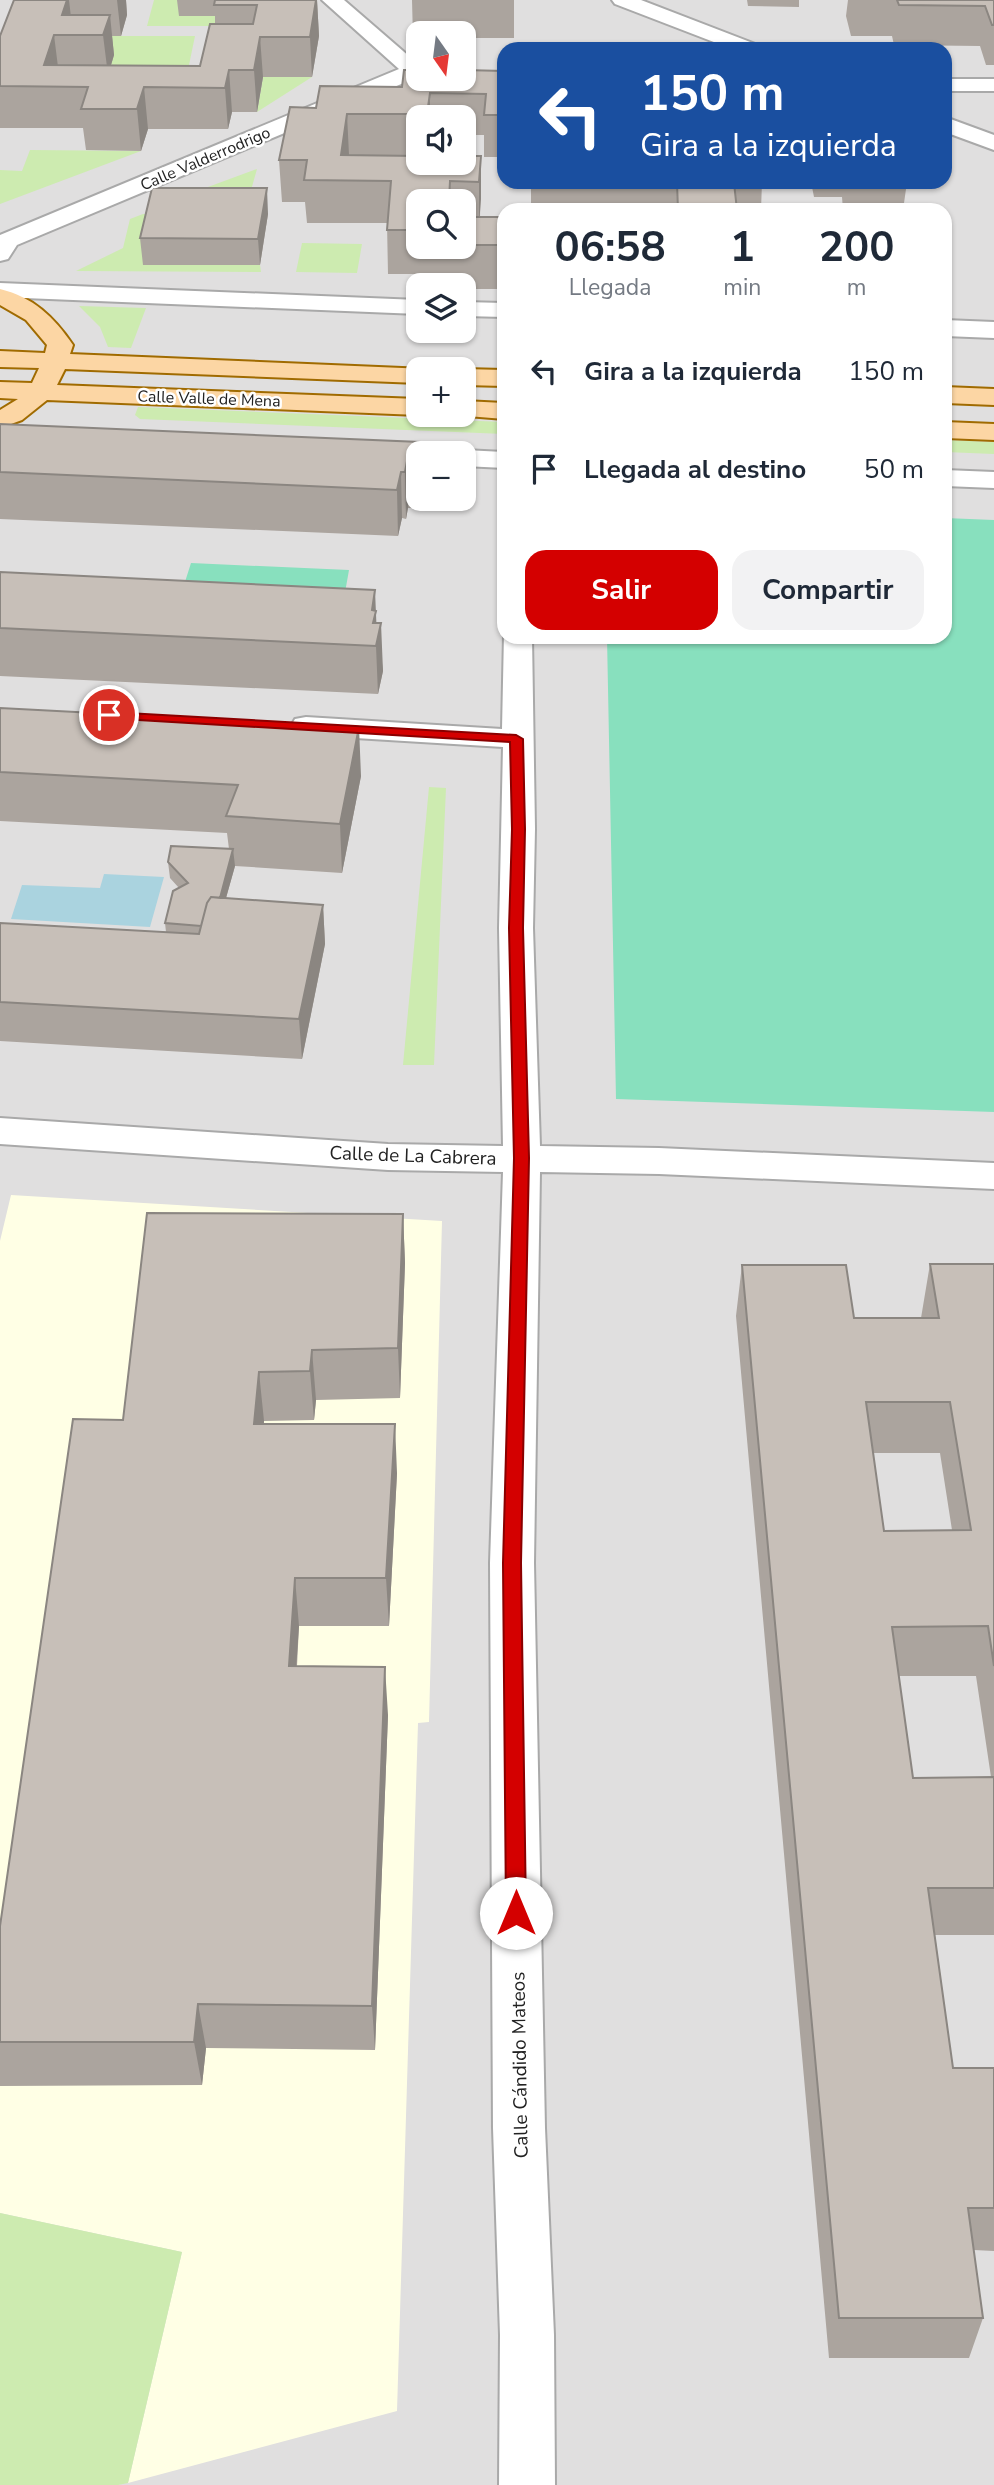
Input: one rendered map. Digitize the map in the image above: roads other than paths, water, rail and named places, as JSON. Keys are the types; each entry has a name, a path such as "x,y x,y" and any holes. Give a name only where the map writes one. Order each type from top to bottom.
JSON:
{"main road":[{"path":"0,296 24,304 47,324 60,345 43,391 19,413 0,420"},
{"name":"Calle Valle de Mena","path":"0,359 406,375"},
{"path":"476,377 497,378"},
{"name":"Calle Valle de Mena","path":"0,390 406,406"},
{"path":"952,395 994,397"},
{"path":"476,410 497,411"},
{"path":"952,430 994,432"}],"street":[{"path":"332,0 406,63"},
{"path":"622,0 733,42"},
{"name":"Calle Valderrodrigo","path":"0,254 8,240 406,75"},
{"path":"952,85 994,85"},
{"path":"952,127 994,143"},
{"path":"0,290 406,307"},
{"path":"476,309 497,310"},
{"path":"952,328 994,330"},
{"path":"476,459 497,460"},
{"path":"952,478 994,480"},
{"name":"Calle Cándido Mateos","path":"517,644 519,829 516,928 522,1158 512,1563 519,2128 527,2335 527,2485"},
{"path":"273,724 516,739"},
{"name":"Calle de La Cabrera","path":"0,1131 388,1157 659,1161 994,1176"}],"water":[{"path":"104,874 164,877 150,927 11,919 22,885 100,888"}]}
